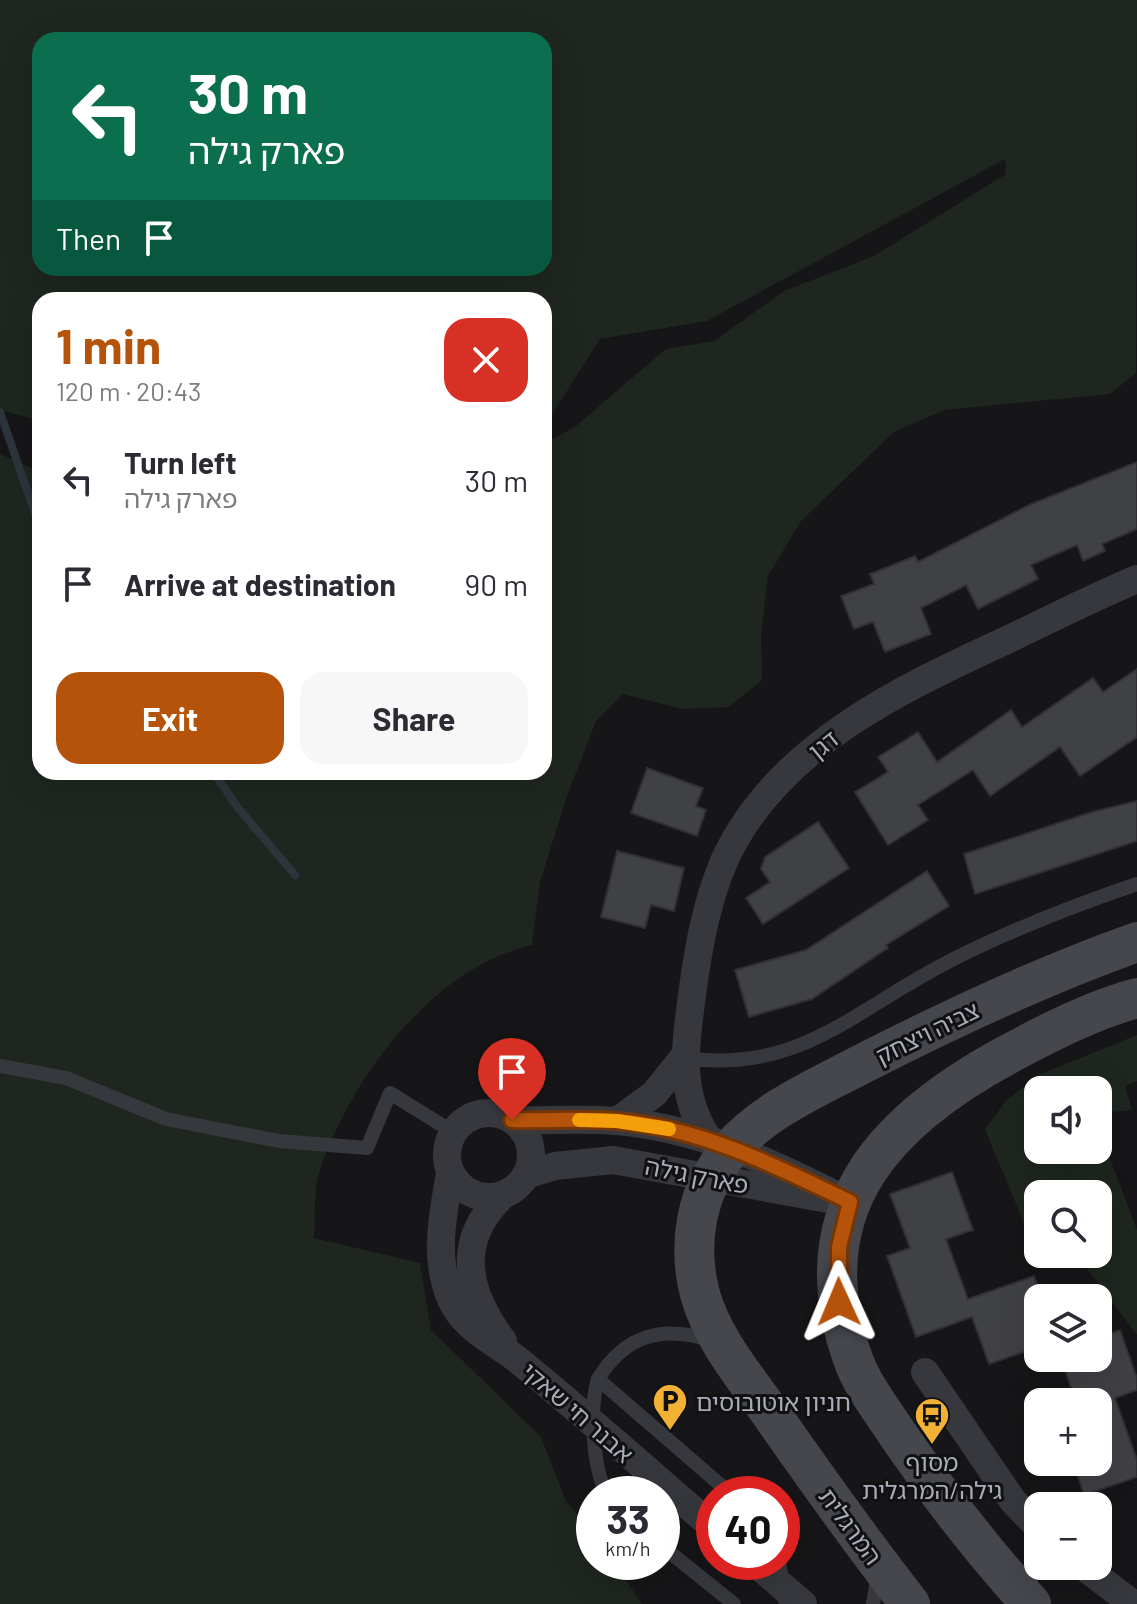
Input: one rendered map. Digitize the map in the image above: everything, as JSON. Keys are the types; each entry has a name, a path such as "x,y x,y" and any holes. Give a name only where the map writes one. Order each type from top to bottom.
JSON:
{"street":[{"name":"דגן","path":"717,1155 692,1110 683,1058 702,934 711,898 725,859 765,798 802,760 874,706 918,681 1137,579"},
{"name":"צביה ויצחק","path":"717,1155 748,1131 820,1086 933,1027 1032,981 1137,942"},
{"path":"1031,1604 924,1473 872,1396 854,1363 839,1302 839,1247 850,1202 864,1173 879,1152 928,1104 997,1060 1069,1023 1137,998"},
{"path":"617,1121 654,1094 683,1058"},
{"path":"493,1112 512,1120 526,1135 530,1145 526,1175 513,1190 502,1196 481,1197 462,1189 450,1173 446,1148 453,1132 460,1123 481,1113 493,1112"},
{"name":"פארק גילה","path":"512,1120 617,1121 676,1130 717,1155 850,1202"},
{"name":"פארק גילה","path":"526,1175 568,1164 717,1155"},
{"name":"המרגלית","path":"717,1155 697,1215 694,1259 706,1312 723,1346 884,1592"},
{"name":"אבנר חי שאקי","path":"450,1173 440,1237 443,1278 462,1318 516,1358 696,1513"},
{"name":"אבנר חי שאקי","path":"502,1196 482,1217 475,1231 471,1268 478,1303 516,1358"},
{"path":"925,1372 1024,1512"},
{"path":"775,1580 803,1604"},
{"path":"1103,1580 1136,1604"}],"lane":[{"path":"683,1058 734,1061 761,1058 804,1045 947,963 1025,927 1137,884"},
{"path":"0,1066 66,1078 166,1119 279,1141 367,1148 390,1093 453,1132"},
{"path":"601,1476 592,1406 598,1379 619,1352 633,1341 650,1336 692,1335 723,1346"},
{"path":"598,1379 710,1476"},
{"path":"680,1560 734,1604"},
{"path":"782,1580 786,1604"}],"shaded area":[{"path":"0,0 1137,0 1136,373 1110,394 944,410 894,432 801,521 768,576 761,637 762,680 729,707 683,709 623,694 596,721 567,796 540,882 532,945 495,957 461,977 429,1002 400,1032 374,1064 352,1099 320,1170 314,1238 420,1263 431,1330 541,1437 566,1501 576,1513 576,1580 626,1580 642,1604 0,1604 0,454 32,468 32,780 552,780 552,440 576,426 666,349 714,341 784,291 874,256 1006,174 1005,159 707,321 600,339 552,414 552,292 32,292 32,419 0,410"},
{"path":"1137,1035 1137,1081 1125,1086 1132,1110 1112,1112 1112,1076 1038,1075"},
{"path":"1024,1086 1024,1164 1112,1164 1137,1230 1137,1335 1112,1302 1112,1284 1099,1284 1087,1268 1112,1268 1112,1180 1024,1180 1024,1223 985,1129 1006,1101"}],"building":[{"path":"1137,462 1137,529 1102,544 1105,551 1083,561 1077,545 1031,565 1038,579 978,609 966,585 921,608 931,634 885,652 873,622 854,629 841,596 874,584 870,574 915,556 918,562 1029,505"},
{"path":"1137,669 1137,737 1080,776 1060,747 990,796 973,770 918,805 928,820 888,845 855,792 888,772 878,757 918,732 937,762 1011,710 1022,727 1093,678 1103,692"},
{"path":"647,768 703,788 696,806 706,810 697,836 631,813"},
{"path":"1137,801 1137,841 975,894 964,854 1092,812"},
{"path":"818,822 849,868 763,924 746,898 770,882 761,869 765,857"},
{"path":"617,851 684,868 674,911 651,905 645,928 601,917"},
{"path":"927,871 949,906 886,945 888,948 812,999 749,1017 735,970 806,950"},
{"path":"952,1172 973,1230 946,1239 968,1299 1034,1276 1037,1284 1024,1284 1024,1352 989,1364 972,1317 916,1337 887,1256 910,1248 890,1194"},
{"path":"1120,1330 1137,1378 1137,1390 1115,1398 1137,1460 1137,1477 1093,1492 1083,1492 1078,1476 1112,1476 1112,1388 1071,1388 1066,1372 1112,1372 1112,1333"}],"waterway":[{"path":"0,412 32,505"},
{"path":"219,780 295,875"}],"slow traffic":[{"path":"579,1120 617,1121 669,1129"}],"place":[{"name":"חניון אוטובוסים","path":"670,1432"},
{"name":"מסוף גילה/המרגלית","path":"932,1446"}],"route":[{"path":"512,1120 617,1121 676,1130 778,1167 850,1202 839,1247 839,1302"}]}
